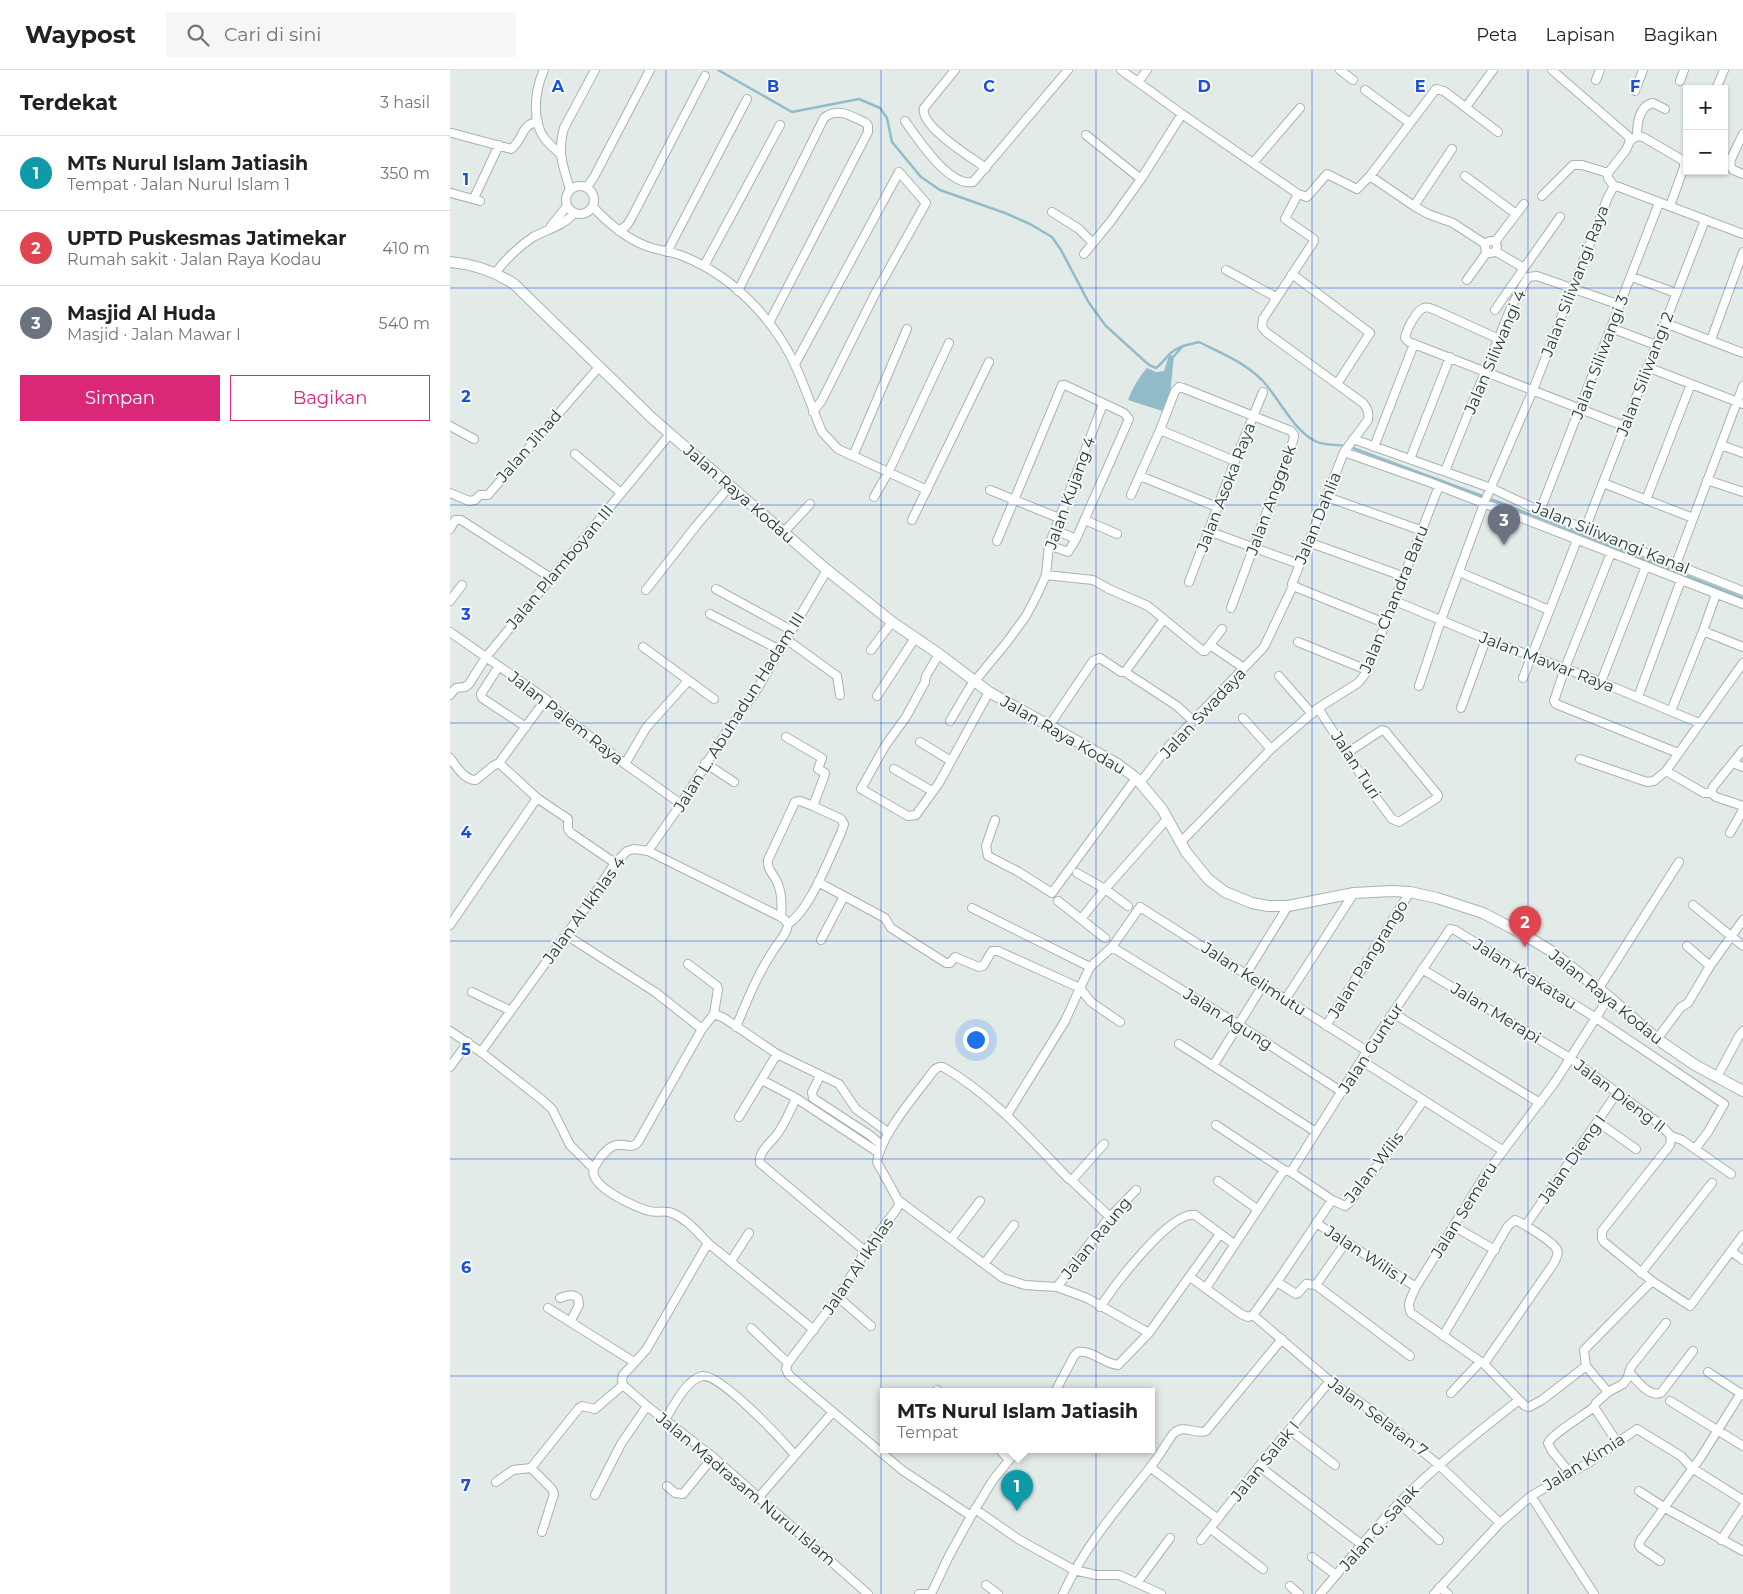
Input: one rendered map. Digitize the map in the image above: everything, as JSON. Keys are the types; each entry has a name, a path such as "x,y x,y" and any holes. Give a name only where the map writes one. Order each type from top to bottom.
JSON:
{"street":[{"path":"544,70 537,89 535,107 544,139 559,153"},
{"path":"570,190 559,153 564,128 595,70"},
{"path":"587,187 650,70"},
{"path":"954,70 924,108 923,114 925,119 938,132 986,168"},
{"path":"905,122 938,165 962,181 973,182 1068,70"},
{"path":"1121,70 1298,194 1307,197 1327,174 1357,189 1370,176 1436,90 1444,90 1498,132"},
{"path":"1138,82 1147,70"},
{"path":"1340,70 1353,80"},
{"path":"1466,107 1493,70"},
{"path":"1552,70 1628,136 1630,140"},
{"path":"1596,80 1600,70"},
{"path":"1635,90 1643,70"},
{"path":"1680,81 1684,70"},
{"path":"1718,85 1724,70"},
{"path":"619,231 627,225 632,217 705,76"},
{"path":"1365,90 1410,123"},
{"path":"666,252 747,99"},
{"path":"1637,136 1639,116 1646,105 1652,103 1665,110"},
{"path":"1253,163 1300,108"},
{"path":"738,291 824,118 834,112 843,113 866,123 868,132 769,323"},
{"path":"1084,254 1111,221 1141,179 1182,114"},
{"path":"452,133 511,149 531,122 538,122"},
{"path":"704,266 780,125"},
{"path":"1743,134 1730,165 1734,170 1743,174"},
{"path":"1086,135 1141,179"},
{"path":"1614,186 1608,178 1608,173 1626,150 1630,140 1637,136 1643,137 1684,161 1684,167 1670,206"},
{"path":"451,193 477,200 499,146"},
{"path":"1414,206 1452,149"},
{"path":"1542,196 1573,165 1582,165 1608,173"},
{"path":"795,364 899,172 926,202 814,412"},
{"path":"1370,176 1414,206 1453,224 1485,244"},
{"path":"1465,176 1516,214"},
{"path":"578,186 587,187 593,194 593,207 587,213 574,213 568,206 566,198 570,190 578,186"},
{"name":"Jalan Siliwangi Raya","path":"1419,686 1441,620 1490,490 1533,390 1610,192 1614,186 1743,234"},
{"path":"1298,194 1284,219 1314,241 1276,297 1263,319 1262,327 1266,332 1363,403 1368,409 1368,420 1344,451 1485,503 1743,604"},
{"name":"Jalan Siliwangi 3","path":"1540,511 1660,203"},
{"path":"1495,242 1524,204"},
{"path":"550,228 568,206"},
{"path":"593,207 610,225 619,231 650,248 684,256 704,266 738,291 769,323 795,364 822,432 828,441 838,449 926,490"},
{"path":"1052,212 1079,230 1092,242"},
{"path":"496,272 518,248 570,218 574,213"},
{"path":"1495,310 1560,217"},
{"name":"Jalan Siliwangi 2","path":"1585,529 1705,220"},
{"path":"1485,244 1491,240 1495,242"},
{"path":"1467,280 1497,247 1495,242"},
{"path":"1485,244 1485,250 1524,268"},
{"path":"1712,340 1743,252"},
{"name":"Jalan Raya Kodau","path":"450,262 474,265 496,272 514,284 670,434 827,570 892,622 939,654 988,692 1116,762 1154,798 1180,843 1208,879 1225,892 1252,903 1268,906 1288,906 1354,893 1392,891 1410,892 1459,904 1504,923 1551,951 1599,988 1657,1039 1695,1065 1743,1091"},
{"path":"1226,270 1276,297"},
{"path":"1292,274 1370,332 1337,384"},
{"name":"Jalan Siliwangi 4","path":"1445,471 1512,306 1528,277 1537,276 1573,288"},
{"path":"1632,277 1676,294"},
{"path":"1573,288 1620,305"},
{"path":"1499,339 1426,307 1420,310 1405,335 1405,338 1414,344 1624,426"},
{"path":"1665,323 1743,353"},
{"path":"853,456 908,328"},
{"path":"1612,328 1656,345"},
{"path":"874,497 889,472 949,343"},
{"path":"1374,447 1414,344"},
{"path":"1410,459 1450,357"},
{"path":"912,520 989,362"},
{"name":"Jalan Jihad","path":"450,493 470,500 488,495 599,367"},
{"path":"1647,367 1740,403"},
{"path":"1646,500 1691,384"},
{"path":"997,541 1062,385 1065,385 1124,413 1129,419 1085,520 1068,552 1049,544"},
{"path":"1676,564 1707,480 1740,403 1743,386"},
{"path":"1131,495 1175,391 1179,387 1254,416"},
{"name":"Jalan Asoka Raya","path":"1189,582 1263,392"},
{"name":"Jalan Kujang 4","path":"950,721 974,681 1008,642 1026,616 1046,575 1049,544 1103,404"},
{"name":"Jalan Anggrek","path":"1231,608 1294,436 1291,431 1254,416"},
{"path":"450,426 474,439"},
{"path":"1160,430 1235,461"},
{"name":"Jalan Plamboyan III","path":"450,695 456,688 465,687 469,684 486,657 670,434"},
{"name":"Jalan Siliwangi Kanal","path":"1351,441 1445,471 1540,511 1743,591"},
{"path":"1721,445 1743,453"},
{"name":"Jalan Dahlia","path":"1266,643 1293,585 1299,564 1344,451"},
{"path":"575,454 621,493"},
{"path":"1140,476 1217,508"},
{"path":"1707,480 1743,492"},
{"path":"1602,483 1693,518"},
{"path":"646,590 730,486"},
{"name":"Jalan Chandra Baru","path":"1180,843 1272,749 1315,711 1358,683 1368,670 1439,486"},
{"path":"990,490 1059,518"},
{"path":"1327,497 1423,531"},
{"path":"784,533 810,504"},
{"path":"450,529 454,520 461,520 551,578"},
{"path":"1085,520 1117,534"},
{"path":"1055,530 1076,539"},
{"path":"1208,531 1299,564"},
{"path":"1523,678 1577,540"},
{"path":"1308,542 1405,577"},
{"path":"1611,553 1554,698 1556,704 1678,753"},
{"path":"1601,682 1646,566"},
{"name":"Jalan L. Abuhadun Hadam III","path":"648,851 681,804 705,763 756,691 827,570"},
{"path":"1459,572 1550,610"},
{"path":"1046,575 1093,580 1148,606 1200,650 1205,651 1222,629"},
{"path":"1638,697 1681,580"},
{"path":"450,601 462,585"},
{"path":"1293,585 1387,624"},
{"path":"716,589 791,630"},
{"path":"1671,711 1716,594"},
{"name":"Jalan Mawar Raya","path":"1395,601 1486,639 1601,682 1699,723"},
{"path":"710,614 780,650"},
{"path":"1126,672 1164,619"},
{"path":"871,650 892,622"},
{"path":"1703,631 1743,647"},
{"name":"Jalan Palem Raya","path":"450,632 546,700 626,764 681,804"},
{"path":"786,638 837,676 840,695"},
{"path":"877,696 915,638"},
{"path":"1461,708 1486,639"},
{"path":"1298,642 1368,670"},
{"name":"Jalan Swadaya","path":"996,820 986,846 988,856 1018,871 1052,893 1138,781 1266,643"},
{"path":"1210,645 1244,668"},
{"path":"643,647 714,699"},
{"path":"939,654 906,717 880,753 861,789 910,817 916,815 951,762 988,692"},
{"path":"1049,726 1095,659 1104,660 1121,672 1126,672 1177,706 1193,721"},
{"path":"1580,760 1647,782 1654,781 1666,771 1743,663"},
{"path":"499,666 481,694 482,698 526,727"},
{"name":"Jalan Turi","path":"1279,676 1315,711 1347,753 1392,819 1399,822 1436,800 1438,795 1384,731 1382,730 1347,753"},
{"path":"626,764 646,728 688,681"},
{"path":"450,758 462,773 473,780 492,766 499,764 546,700"},
{"path":"1244,718 1272,749"},
{"path":"786,737 822,758 818,769 825,773 813,806"},
{"path":"920,742 951,762"},
{"path":"1711,793 1713,786 1743,750"},
{"path":"705,763 734,782"},
{"path":"1733,763 1743,767"},
{"path":"499,764 537,798 568,819 568,829 571,833 615,863"},
{"path":"894,769 932,791"},
{"path":"1666,771 1704,793 1711,793 1716,797 1743,806"},
{"path":"450,925 537,798"},
{"path":"736,1027 753,985 784,934 788,924 804,908 844,824 841,819 800,801 795,802 767,866 777,882 782,906 781,917"},
{"path":"1730,833 1743,810"},
{"path":"1081,919 1167,819"},
{"name":"Jalan Al Ikhlas 4","path":"481,1052 566,935 615,863 627,852 634,849 648,851 781,917 788,924"},
{"path":"1599,988 1679,862"},
{"path":"1077,873 1105,889 1128,906"},
{"path":"818,882 885,918 891,928 946,963 950,963 955,957 979,967 983,966 992,951 998,951 1080,988 1090,1002 1120,1022"},
{"name":"Jalan Pangrango","path":"1326,1026 1410,892"},
{"path":"1285,1000 1354,893"},
{"path":"821,940 844,896"},
{"path":"1058,901 1105,938"},
{"path":"1693,905 1743,946"},
{"path":"1246,974 1288,906"},
{"name":"Jalan Kelimutu","path":"1112,947 1140,907 1367,1051"},
{"path":"972,908 1090,967"},
{"path":"1657,1039 1681,1006 1688,1003 1710,966 1743,920"},
{"name":"Jalan Guntur","path":"1206,1288 1257,1209 1316,1132 1422,969 1450,929 1455,930"},
{"name":"Jalan Krakatau","path":"1455,930 1596,1018 1724,1104 1708,1132 1695,1149"},
{"path":"566,935 655,992 702,1029"},
{"path":"1686,946 1710,966"},
{"path":"1006,1115 1065,1021 1090,967 1112,947"},
{"name":"Jalan Agung","path":"1112,947 1239,1025 1342,1092"},
{"path":"688,964 718,989 714,1014 702,1029 638,1142 631,1147 622,1145 612,1147 593,1168 593,1176 598,1184 626,1202 650,1211 672,1213 694,1228 708,1243 814,1330"},
{"name":"Jalan Merapi","path":"1422,969 1570,1058"},
{"path":"1213,1066 1263,985"},
{"path":"472,992 511,1011"},
{"name":"Jalan Semeru","path":"1519,1400 1482,1363 1410,1314 1408,1308 1416,1287 1455,1227 1485,1175 1502,1150 1540,1103 1609,997"},
{"path":"1393,1013 1540,1103"},
{"path":"714,1014 724,1018 778,1054 839,1084 856,1109 890,1133"},
{"path":"450,1031 468,1042 552,1109 570,1145 593,1168"},
{"path":"1717,1077 1743,1031"},
{"path":"450,1067 468,1042"},
{"path":"1179,1044 1316,1132"},
{"path":"739,1116 778,1054"},
{"name":"Jalan Dieng II","path":"1570,1058 1660,1124 1671,1136 1670,1145 1601,1234 1604,1242 1641,1273 1690,1306 1731,1251"},
{"path":"1362,1061 1502,1150"},
{"path":"881,1149 925,1082 935,1069 939,1067 950,1071 985,1095 1110,1217"},
{"path":"820,1076 812,1092 813,1098 871,1136 881,1149"},
{"path":"762,1080 794,1102 881,1149"},
{"name":"Jalan Dieng I","path":"1526,1225 1618,1093"},
{"name":"Jalan Wilis","path":"1216,1125 1332,1200 1345,1206 1392,1146 1423,1101"},
{"path":"794,1102 779,1132 763,1151 759,1162 865,1251"},
{"path":"1598,1122 1636,1149"},
{"path":"1671,1136 1682,1140 1730,1174"},
{"path":"1070,1179 1073,1179 1104,1144"},
{"name":"Jalan Al Ikhlas","path":"788,1363 838,1297 865,1251 899,1206 898,1200 877,1162 881,1149"},
{"path":"1218,1181 1257,1209"},
{"path":"1641,1273 1712,1183"},
{"name":"Jalan Raung","path":"1057,1287 1110,1217 1136,1190"},
{"path":"898,1200 1003,1278 1013,1282 1057,1287 1087,1298 1149,1333"},
{"path":"951,1239 980,1200"},
{"path":"1253,1315 1278,1282 1332,1200"},
{"path":"1100,1307 1153,1240 1168,1226 1190,1214 1234,1244"},
{"path":"1443,1336 1512,1221 1515,1220 1526,1225 1556,1248 1558,1254 1554,1263 1482,1363 1451,1393"},
{"name":"Jalan Wilis 1","path":"1316,1223 1416,1287"},
{"path":"984,1264 1014,1225"},
{"path":"1455,1227 1495,1250"},
{"path":"731,1261 749,1233"},
{"path":"1057,1388 1078,1352 1089,1353 1114,1365 1118,1365 1149,1333 1220,1234"},
{"path":"1743,1234 1731,1251 1743,1260"},
{"path":"1316,1285 1346,1242"},
{"path":"496,1482 513,1470 531,1468 579,1408 582,1406 595,1409 623,1385 623,1375 646,1350 708,1243"},
{"name":"Jalan Selatan 7","path":"1190,1277 1245,1316 1253,1315 1330,1382 1378,1415 1439,1465 1500,1523"},
{"path":"1608,1392 1586,1366 1584,1350 1652,1281"},
{"path":"1278,1282 1296,1294 1306,1284 1316,1285 1410,1356"},
{"path":"560,1298 569,1295 578,1298 579,1306 570,1322"},
{"path":"838,1297 872,1326"},
{"path":"548,1308 634,1362"},
{"path":"1570,1473 1552,1451 1548,1442 1552,1436 1594,1408 1596,1403 1608,1392 1623,1384 1630,1372 1630,1367 1666,1323"},
{"path":"751,1328 788,1363 786,1368 789,1375 880,1452"},
{"path":"1063,1594 1074,1570 1098,1532 1150,1468 1178,1429 1189,1428 1202,1432 1206,1431 1282,1339"},
{"path":"1630,1372 1650,1393 1655,1395 1661,1393 1693,1351"},
{"path":"1439,1465 1519,1400 1525,1406 1535,1405 1586,1366"},
{"path":"1660,1561 1639,1545 1640,1541 1665,1508 1742,1394 1708,1372"},
{"path":"665,1420 684,1390 694,1380 701,1376 707,1376 719,1382 766,1422 796,1455"},
{"name":"Jalan Salak I","path":"1201,1540 1259,1466 1330,1382"},
{"name":"Jalan Madrasam Nurul Islam","path":"623,1385 713,1457 868,1594"},
{"path":"1670,1401 1743,1446"},
{"path":"595,1495 621,1444 647,1406"},
{"path":"1594,1408 1618,1442"},
{"path":"758,1497 832,1413"},
{"name":"Jalan Kimia","path":"1434,1594 1500,1523 1530,1496 1590,1462 1637,1429 1681,1456 1692,1468"},
{"path":"1290,1430 1335,1465"},
{"path":"881,1453 902,1470 1074,1570 1096,1575 1120,1575 1161,1594"},
{"path":"1003,1453 1009,1460"},
{"path":"931,1594 973,1513 993,1480 1015,1453"},
{"path":"667,1486 679,1495 683,1494 713,1457"},
{"name":"Jalan G. Salak","path":"1320,1594 1361,1544 1399,1503 1439,1465"},
{"path":"1259,1466 1361,1544"},
{"path":"531,1468 552,1489 554,1494 542,1532"},
{"path":"1150,1468 1218,1519"},
{"path":"1692,1468 1743,1500"},
{"path":"1640,1491 1665,1508 1743,1551"},
{"path":"1530,1496 1594,1594"},
{"path":"1399,1503 1439,1540"},
{"path":"1721,1540 1743,1507"},
{"path":"1211,1529 1263,1568"},
{"path":"1137,1583 1170,1538"},
{"path":"1312,1557 1336,1575"},
{"path":"986,1585 998,1594"},
{"path":"1290,1586 1300,1594"},
{"path":"1440,1586 1448,1594"},
{"path":"919,1594 926,1594"}],"water":[{"path":"1169,355 1174,356 1170,395 1162,411 1128,400 1136,383 1147,368 1156,372 1164,371"}],"waterway":[{"path":"718,70 792,112 859,99 880,108 887,118 892,142 921,177 940,190 1005,213 1030,224 1052,237 1089,303 1106,326 1149,365 1156,368 1169,354 1181,347"},
{"path":"1174,356 1183,346 1199,342 1232,358 1262,380 1293,422 1307,436 1322,444 1345,446"},
{"path":"1350,447 1501,503 1743,598"}],"place":[{"name":"Masjid Al Huda","path":"1504,545"},
{"name":"UPTD Puskesmas Jatimekar","path":"1525,947"},
{"name":"MTs Nurul Islam Jatiasih","path":"1017,1511"}]}
